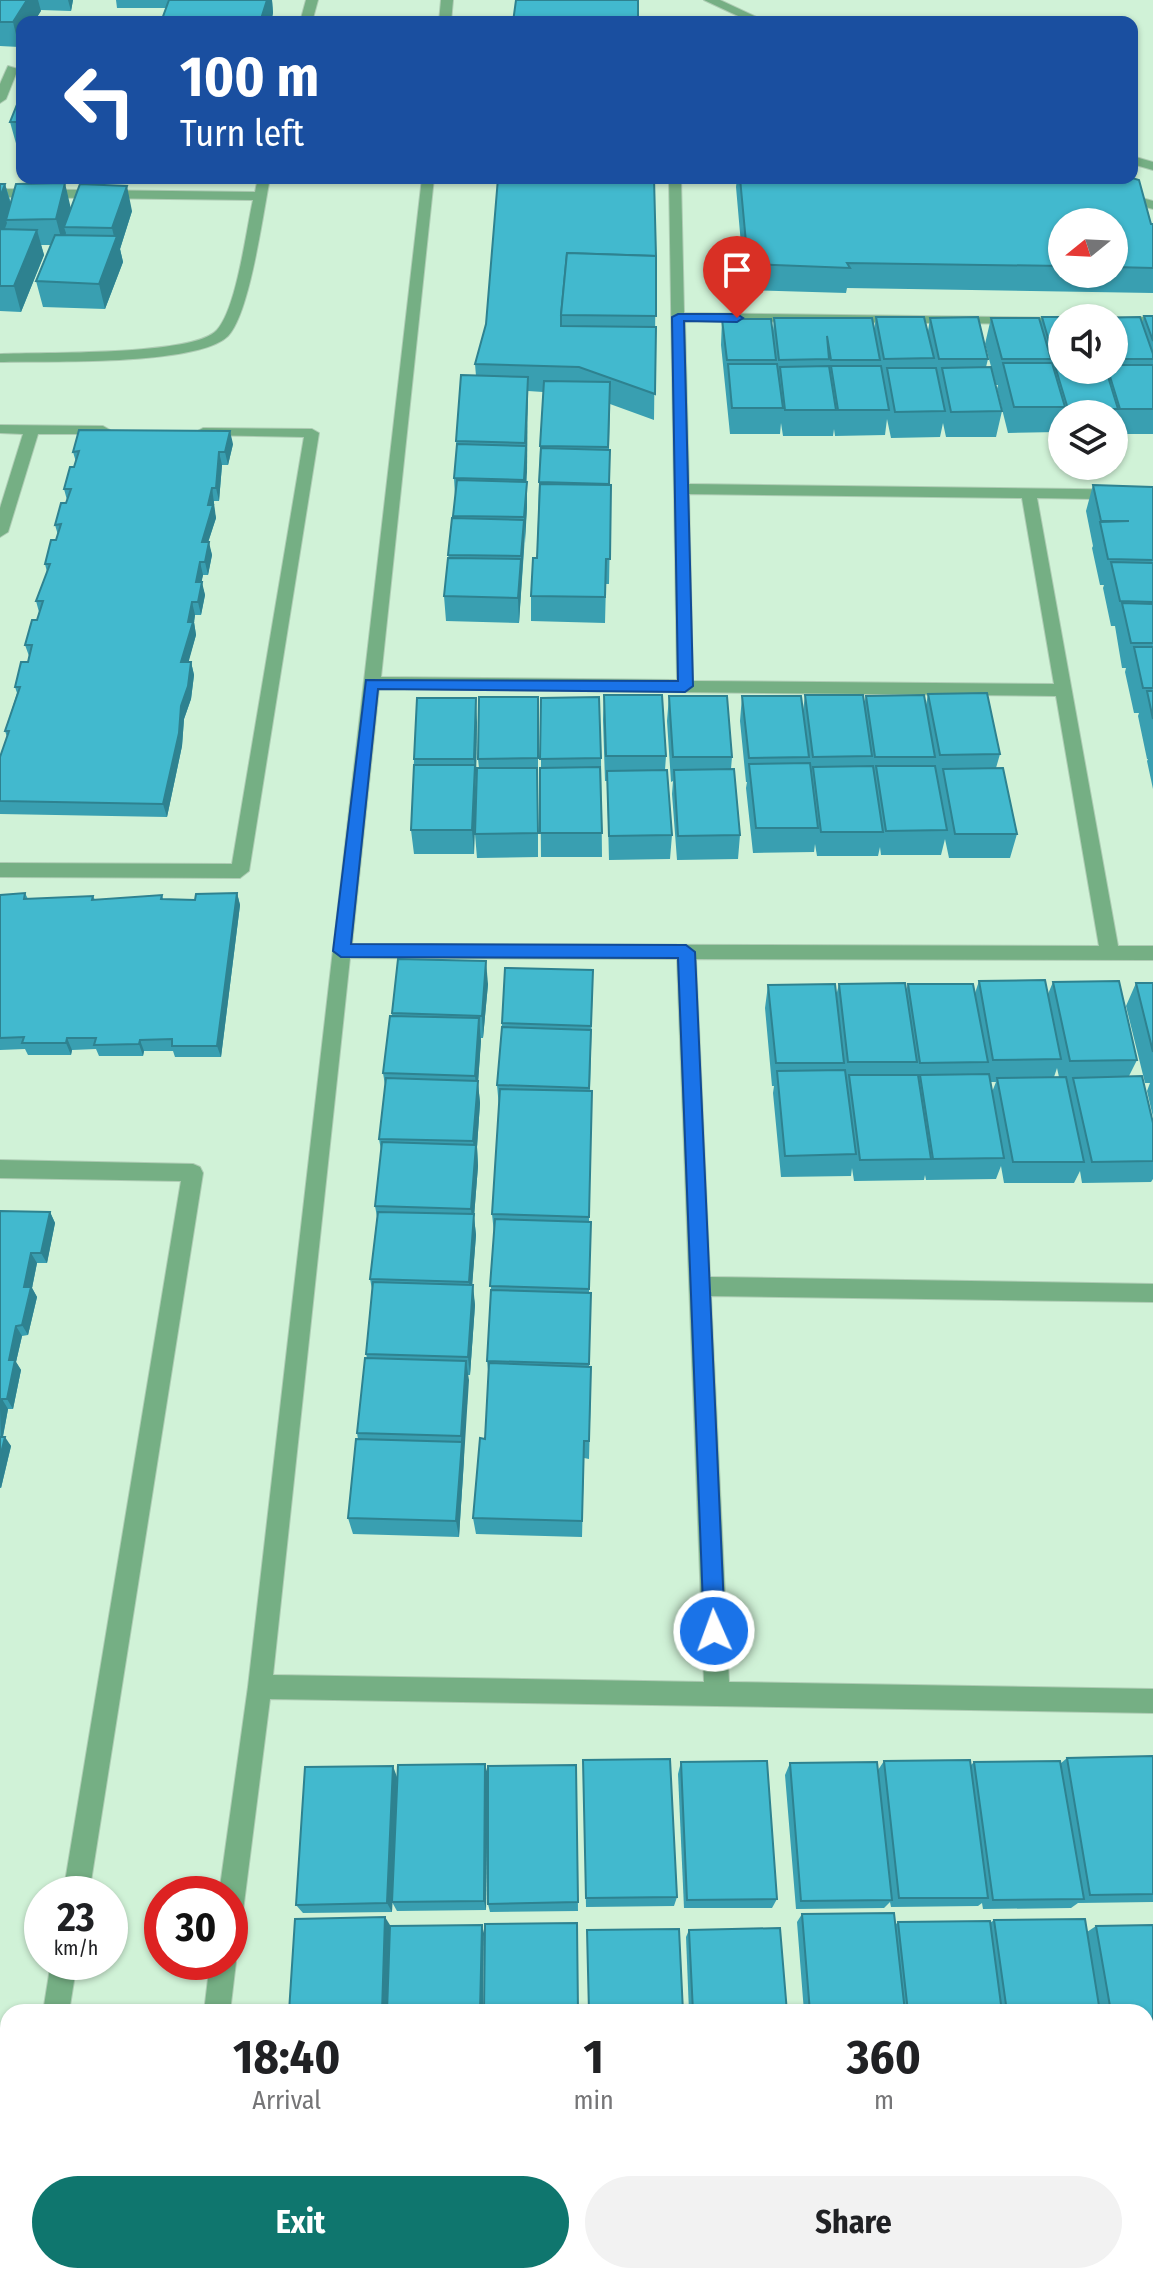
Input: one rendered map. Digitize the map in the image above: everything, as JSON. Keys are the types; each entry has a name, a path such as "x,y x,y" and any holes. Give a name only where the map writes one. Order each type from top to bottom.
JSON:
{"street":[{"path":"710,0 747,16"},
{"path":"0,99 11,69"},
{"path":"0,358 149,353 189,348 222,334 237,305 263,184"},
{"path":"235,1876 260,1687 427,184"},
{"path":"675,184 685,686"},
{"path":"0,193 260,196"},
{"path":"1110,193 1153,205"},
{"path":"678,317 1048,320"},
{"path":"1128,321 1153,321"},
{"path":"0,429 126,431"},
{"path":"0,532 32,429"},
{"path":"0,870 240,871 312,433 188,431"},
{"path":"681,489 1153,495"},
{"path":"1029,494 1110,953"},
{"path":"371,683 1063,690"},
{"path":"341,951 1153,953"},
{"path":"686,952 717,1694"},
{"path":"0,1169 193,1173 79,1876"},
{"path":"700,1286 1153,1293"},
{"path":"260,1687 1153,1701"},
{"path":"57,2004 61,1980"},
{"path":"218,2004 221,1980"}],"building":[{"path":"0,0 27,0 13,22 0,22"},
{"path":"169,0 267,0 262,16 163,16"},
{"path":"516,0 638,0 638,16 514,16"},
{"path":"16,107 16,122 10,122"},
{"path":"1138,180 1153,224 1153,268 1128,267 1128,208 1048,208 1048,266 847,263 850,268 748,264 741,184 1138,184"},
{"path":"16,184 65,184 56,219 6,220"},
{"path":"80,184 127,186 112,228 64,227"},
{"path":"498,184 654,184 656,256 567,253 561,326 656,327 655,394 579,367 475,364 486,324"},
{"path":"0,229 37,230 14,286 0,286"},
{"path":"55,235 117,236 99,284 36,281"},
{"path":"567,253 656,256 656,316 561,315"},
{"path":"1144,316 1153,316 1153,341"},
{"path":"876,317 924,317 934,358 884,359"},
{"path":"978,317 988,359 939,359 930,318"},
{"path":"1042,317 1048,317 1048,338"},
{"path":"1128,317 1140,317 1153,359 1128,359"},
{"path":"774,318 872,318 880,360 831,360 827,336 829,359 779,360"},
{"path":"991,318 1039,318 1048,359 1002,359"},
{"path":"722,319 771,319 776,360 727,360"},
{"path":"1003,363 1048,363 1048,384 1058,384 1063,400 1048,400 1048,407 1014,407"},
{"path":"728,364 777,364 783,408 732,408"},
{"path":"1128,365 1153,365 1153,409 1128,409 1128,400 1117,400 1112,384 1128,384"},
{"path":"829,366 836,410 785,410 780,367"},
{"path":"831,366 881,366 889,410 838,410"},
{"path":"991,367 1002,411 951,412 942,368"},
{"path":"887,368 936,368 945,411 895,412"},
{"path":"461,375 528,377 525,443 456,441"},
{"path":"544,381 610,382 608,447 540,446"},
{"path":"1060,384 1110,384 1115,400 1065,400"},
{"path":"79,430 230,431 225,452 219,452 216,488 212,488 208,505 213,505 202,542 209,542 205,562 200,562 196,582 202,582 198,602 192,602 188,622 193,622 181,662 191,662 188,686 181,706 179,733 163,804 0,801 0,757 9,731 5,731 20,687 15,687 21,662 28,662 32,645 25,645 32,620 37,620 43,601 36,601 50,564 45,564 51,540 56,540 61,524 55,525 61,503 66,503 71,489 64,489 70,467 74,467 79,451 73,452"},
{"path":"457,444 526,446 524,480 454,478"},
{"path":"541,448 610,450 609,484 539,482"},
{"path":"457,480 527,482 524,517 453,516"},
{"path":"540,484 611,485 610,559 606,559 605,597 531,596 533,558 537,558"},
{"path":"1093,485 1153,487 1153,560 1108,559 1100,522 1129,521 1101,521"},
{"path":"452,518 524,520 521,556 448,555"},
{"path":"448,558 521,559 518,598 444,596"},
{"path":"1111,562 1153,563 1153,602 1120,601"},
{"path":"1122,603 1153,604 1153,643 1131,643"},
{"path":"1134,647 1153,647 1153,688 1143,688"},
{"path":"1147,691 1153,691 1153,719"},
{"path":"987,693 1000,754 940,755 928,694"},
{"path":"604,695 662,695 666,756 606,756"},
{"path":"805,695 863,695 872,756 813,757"},
{"path":"924,695 935,757 875,757 866,696"},
{"path":"669,696 727,696 732,757 673,757"},
{"path":"742,696 801,696 809,757 749,758"},
{"path":"479,697 538,697 538,758 478,759"},
{"path":"599,697 601,758 540,759 541,698"},
{"path":"417,698 476,698 474,759 414,759"},
{"path":"810,763 818,828 756,828 749,764"},
{"path":"414,765 475,765 472,830 411,830"},
{"path":"873,766 883,832 821,832 813,767"},
{"path":"876,766 935,766 947,830 886,831"},
{"path":"600,767 602,833 540,833 540,768"},
{"path":"477,768 537,768 538,833 475,834"},
{"path":"1003,768 1017,834 955,834 943,769"},
{"path":"734,769 740,835 678,836 674,770"},
{"path":"667,770 672,835 609,836 607,771"},
{"path":"25,893 24,899 93,896 92,900 162,895 161,899 195,900 196,894 237,893 217,1046 172,1046 172,1039 140,1040 139,1044 94,1045 96,1038 67,1038 66,1043 22,1043 24,1037 0,1038 0,895"},
{"path":"398,959 486,961 482,1016 392,1013"},
{"path":"505,968 593,970 591,1026 502,1023"},
{"path":"1045,980 1061,1059 993,1060 979,981"},
{"path":"1119,981 1137,1060 1070,1061 1053,982"},
{"path":"905,983 917,1062 848,1062 839,984"},
{"path":"1136,983 1153,983 1153,1052"},
{"path":"835,984 844,1063 776,1063 768,985"},
{"path":"908,984 973,984 988,1062 920,1063"},
{"path":"390,1016 479,1018 475,1076 383,1073"},
{"path":"502,1027 591,1030 589,1088 497,1085"},
{"path":"845,1070 856,1154 785,1156 777,1071"},
{"path":"989,1074 1004,1158 933,1159 920,1075"},
{"path":"849,1075 918,1075 931,1159 860,1160"},
{"path":"1142,1076 1153,1123 1153,1161 1092,1162 1073,1078"},
{"path":"1066,1077 1084,1162 1013,1162 997,1078"},
{"path":"386,1078 478,1081 473,1141 379,1139"},
{"path":"500,1089 592,1091 589,1217 492,1214"},
{"path":"382,1142 476,1145 471,1209 375,1206"},
{"path":"0,1211 50,1212 41,1253 31,1253 24,1287 31,1287 22,1325 16,1326 9,1360 15,1360 7,1399 2,1399 0,1409"},
{"path":"378,1212 474,1214 469,1282 370,1279"},
{"path":"495,1219 591,1222 589,1289 490,1286"},
{"path":"373,1282 473,1285 468,1357 366,1354"},
{"path":"491,1290 591,1293 589,1364 487,1361"},
{"path":"365,1358 466,1361 461,1436 357,1433"},
{"path":"489,1363 591,1367 589,1441 584,1441 582,1521 473,1518 480,1438 485,1439"},
{"path":"0,1437 5,1437 0,1457"},
{"path":"356,1439 462,1442 456,1521 348,1518"},
{"path":"1153,1756 1153,1894 1090,1895 1067,1758"},
{"path":"670,1759 677,1897 586,1898 583,1760"},
{"path":"970,1760 988,1898 899,1898 884,1761"},
{"path":"767,1761 777,1899 687,1900 681,1762"},
{"path":"1060,1761 1084,1899 993,1900 974,1762"},
{"path":"877,1762 892,1900 801,1901 790,1763"},
{"path":"485,1764 484,1901 392,1902 398,1765"},
{"path":"576,1765 578,1902 488,1904 488,1766"},
{"path":"393,1766 387,1903 296,1905 305,1767"},
{"path":"894,1913 904,2004 809,2004 802,1914"},
{"path":"385,1917 382,2004 290,2004 295,1919"},
{"path":"1085,1919 1099,2004 1006,2004 994,1920"},
{"path":"990,1921 1001,2004 907,2004 898,1922"},
{"path":"577,1923 578,2004 484,2004 485,1924"},
{"path":"482,1925 480,2004 387,2004 390,1926"},
{"path":"1153,1925 1153,2004 1110,2004 1096,1926"},
{"path":"780,1928 786,2004 693,2004 689,1930"},
{"path":"679,1929 683,2004 589,2004 587,1930"}],"route":[{"path":"714,1631 686,952 341,951 371,683 685,686 678,317 737,318"}]}
